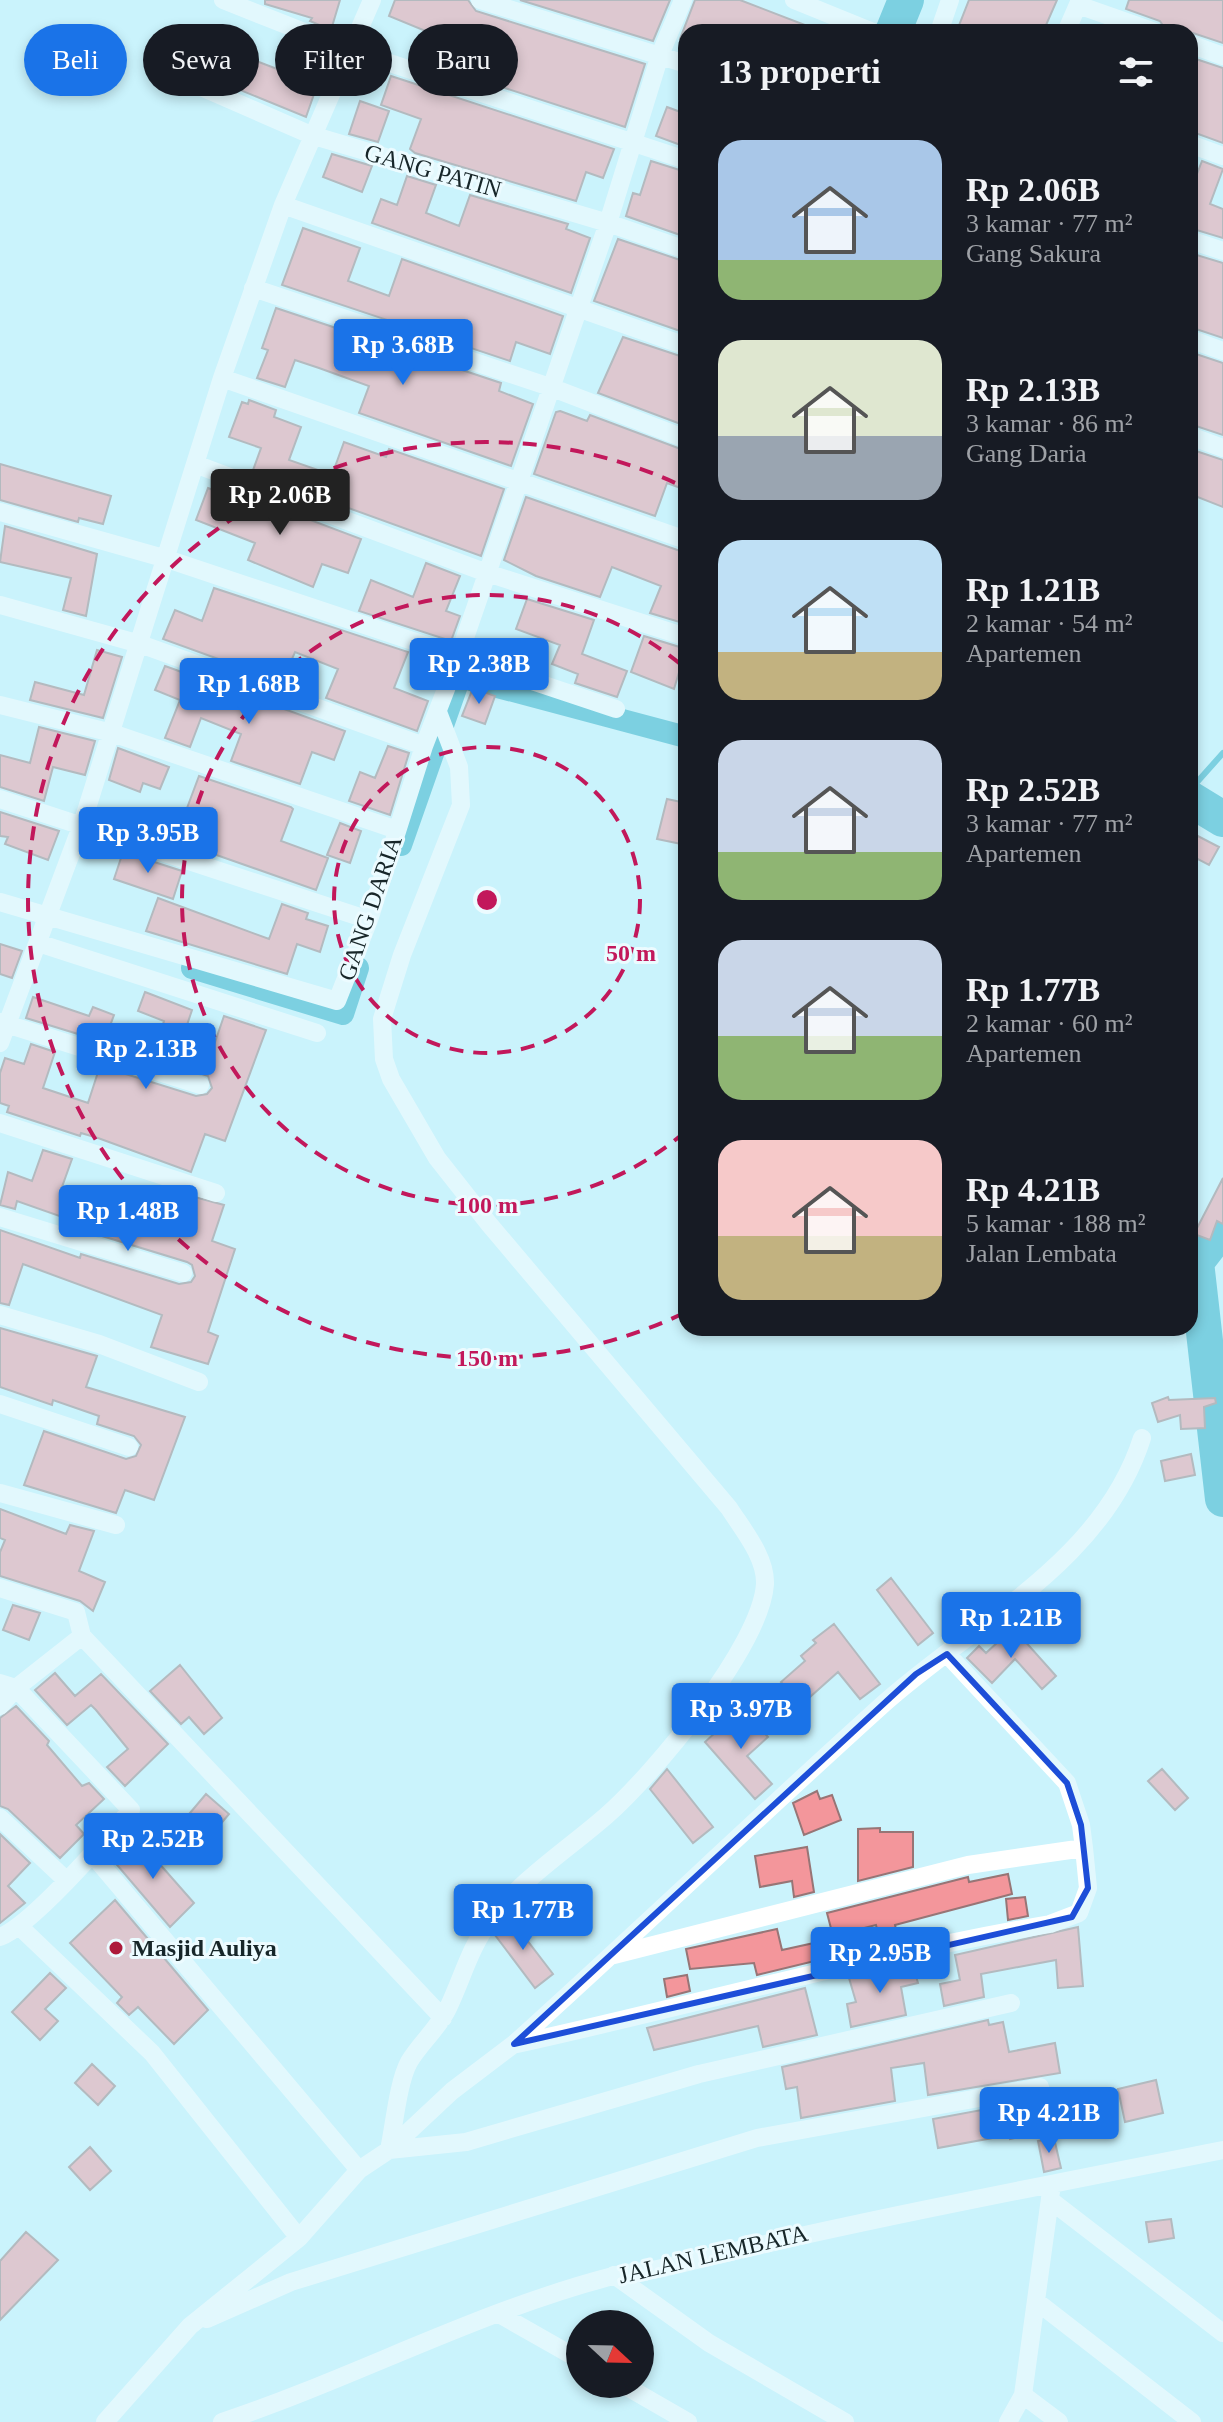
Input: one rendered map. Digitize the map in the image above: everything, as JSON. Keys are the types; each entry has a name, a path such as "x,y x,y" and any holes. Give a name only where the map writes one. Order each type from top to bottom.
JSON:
{"street":[{"path":"223,0 284,24"},
{"path":"361,24 372,0"},
{"path":"480,0 678,61"},
{"name":"GANG DARIA","path":"0,902 336,1002 369,920 424,746 440,716 635,142 660,55 683,0"},
{"path":"794,0 851,24"},
{"path":"942,24 950,0"},
{"path":"1069,24 1079,2 1135,24"},
{"path":"1198,47 1223,56"},
{"path":"392,64 678,157"},
{"name":"GANG PATIN","path":"222,96 311,135 608,223 678,247"},
{"path":"0,1043 4,1023 39,941 82,824 253,288 283,205 329,96"},
{"path":"1198,147 1223,156"},
{"path":"283,205 678,343"},
{"path":"1198,243 1223,251"},
{"path":"253,288 550,387 678,436"},
{"path":"1198,342 1223,351"},
{"path":"222,378 678,537"},
{"path":"1198,439 1223,448"},
{"path":"195,464 487,573 678,634"},
{"path":"0,512 167,559 458,658 589,697 616,709"},
{"path":"0,605 140,644 424,746"},
{"path":"0,705 112,733 397,830"},
{"path":"389,2150 407,2064 443,2018 466,1962 489,1922 518,1889 609,1813 675,1741 723,1676 752,1627 765,1581 756,1550 729,1508 437,1158 391,1079 384,1059 382,1019 402,955 457,817 462,786 459,767 440,716"},
{"path":"0,799 369,920"},
{"path":"39,941 317,1033"},
{"path":"4,1023 200,1085"},
{"path":"0,1123 216,1193"},
{"path":"0,1217 183,1273"},
{"path":"0,1315 99,1344 199,1382"},
{"path":"0,1404 129,1447"},
{"path":"105,2422 190,2326 299,2238 359,2170 389,2150 452,2091 514,2044 916,1674 1005,1612 1082,1541 1133,1466 1142,1438"},
{"path":"0,1493 116,1525"},
{"path":"0,1588 76,1612 82,1636 443,2018"},
{"path":"0,1706 8,1685 82,1636"},
{"path":"514,2044 670,2011 862,1961 1050,1924 1079,1913 1088,1888 1084,1848 1067,1783 947,1654"},
{"path":"0,1937 19,1926 92,1854 131,1810 8,1685"},
{"path":"0,1818 66,1880"},
{"path":"611,1956 968,1865 1084,1848"},
{"path":"92,1854 359,2170"},
{"path":"19,1926 152,2053 299,2238"},
{"path":"389,2150 466,2142 699,2074 1011,2003"},
{"path":"190,2326 291,2282 757,2138 1040,2087"},
{"name":"JALAN LEMBATA","path":"222,2422 294,2398 418,2343 614,2275 659,2269 827,2228 1051,2192 1223,2150"},
{"path":"1008,2422 1023,2395 1051,2192"},
{"path":"1051,2192 1223,2333"},
{"path":"614,2275 709,2343 845,2422"},
{"path":"1036,2301 1192,2422"},
{"path":"499,2314 566,2352"},
{"path":"1023,2395 1059,2422"},
{"path":"646,2398 688,2422"}],"highlighted area":[{"path":"947,1654 1067,1783 1081,1825 1088,1888 1072,1917 514,2044 916,1674"}],"building":[{"path":"265,0 340,0 333,24 317,24 310,21 312,18 265,4"},
{"path":"395,0 468,0 476,11 517,24 409,24 389,16"},
{"path":"520,0 670,0 653,41"},
{"path":"695,0 740,0 802,24 686,24"},
{"path":"969,0 1057,0 1046,24 960,24"},
{"path":"1129,0 1223,0 1223,43 1198,35 1198,24 1162,24 1126,9"},
{"path":"518,24 645,64 625,127 518,92"},
{"path":"1198,60 1223,68 1223,143 1198,134"},
{"path":"259,62 275,68 275,96 313,96 306,117 255,96 259,96"},
{"path":"392,76 408,82 408,96 452,96 614,149 603,178 586,172 576,201 415,153 410,149 421,119 381,105 384,96 392,96"},
{"path":"360,101 389,111 378,142 349,134"},
{"path":"667,107 678,111 678,144 656,136"},
{"path":"332,154 372,166 362,192 323,177"},
{"path":"651,161 678,169 678,234 626,216 633,193 640,195"},
{"path":"1202,161 1223,169 1210,204 1223,209 1223,238 1198,230 1198,171"},
{"path":"407,176 436,185 426,213 459,226 470,195 568,224 566,229 590,238 571,293 372,223 381,199 397,205"},
{"path":"303,228 360,248 348,281 389,296 402,259 563,316 550,354 516,342 510,361 282,285"},
{"path":"618,239 678,259 678,330 594,301"},
{"path":"1198,255 1223,263 1223,338 1198,330"},
{"path":"276,308 501,383 499,391 533,404 511,466 359,413 369,386 319,368 295,360 285,387 257,378 268,350 262,348"},
{"path":"623,337 678,355 678,423 598,393"},
{"path":"1198,355 1223,363 1223,435 1198,427"},
{"path":"249,400 276,410 274,417 301,427 289,460 332,475 344,442 386,457 389,449 504,489 481,556 252,473 261,448 229,437 242,402 248,404"},
{"path":"556,412 587,421 590,415 678,448 678,487 667,483 655,516 534,474"},
{"path":"1198,452 1223,460 1223,507 1198,497"},
{"path":"0,464 111,496 103,524 79,518 78,522 0,500"},
{"path":"208,488 242,501 244,495 361,539 348,573 322,564 313,587 248,560 255,543 196,520"},
{"path":"526,497 678,550 678,622 650,613 661,586 612,567 600,597 536,576 504,560"},
{"path":"5,526 97,554 86,616 63,610 71,578 0,562"},
{"path":"426,563 460,576 446,611 460,616 451,641 359,611 371,580 413,597"},
{"path":"214,588 408,652 394,688 428,701 417,731 326,698 338,669 295,652 282,682 163,639 175,610 202,621"},
{"path":"527,599 594,620 582,654 627,671 617,697 575,683 578,674 552,664 560,645 516,629"},
{"path":"644,636 678,647 678,676 674,689 631,672"},
{"path":"97,650 122,657 103,718 30,700 35,682 84,695"},
{"path":"165,666 345,731 334,760 312,752 300,784 231,761 241,734 201,718 190,747 165,738 180,700 155,690"},
{"path":"473,688 495,696 485,724 462,716"},
{"path":"39,727 95,741 85,775 53,767 44,801 0,787 0,755 30,763"},
{"path":"388,746 409,753 390,815 349,801 360,772 375,778"},
{"path":"118,748 169,767 160,789 143,783 140,792 109,780"},
{"path":"199,776 291,807 293,809 281,841 328,858 316,890 191,846 190,849 174,843"},
{"path":"667,799 678,801 678,843 657,839"},
{"path":"0,812 59,831 48,860 5,844 8,837 0,836"},
{"path":"340,823 361,831 350,863 327,855"},
{"path":"1198,836 1219,847 1209,865 1198,859"},
{"path":"123,852 182,871 173,899 114,879"},
{"path":"158,898 269,939 282,904 308,913 306,919 328,926 320,952 297,944 287,974 146,931"},
{"path":"0,944 22,951 12,978 0,974"},
{"path":"145,992 192,1010 183,1037 213,1048 224,1016 266,1030 225,1141 205,1134 191,1172 98,1138 81,1133 80,1136 7,1112 9,1106 0,1103 0,1073 5,1058 24,1064 31,1044 55,1052 43,1088 88,1103 100,1066 196,1096 207,1094 212,1088 208,1076 152,1057 164,1021 138,1011"},
{"path":"33,997 89,1016 93,1007 114,1015 104,1042 26,1018"},
{"path":"43,1150 72,1159 62,1187 122,1209 129,1188 159,1198 162,1188 224,1205 212,1241 235,1249 208,1332 218,1336 208,1364 151,1347 162,1315 23,1264 9,1305 0,1303 0,1230 80,1258 81,1254 179,1284 191,1282 195,1276 192,1265 187,1262 89,1232 91,1227 17,1201 15,1209 0,1205 8,1172 32,1181"},
{"path":"1223,1178 1223,1224 1217,1221 1210,1240 1198,1236 1198,1226"},
{"path":"0,1328 97,1356 86,1387 185,1417 154,1500 125,1490 116,1513 24,1485 44,1431 126,1459 136,1456 141,1445 134,1436 97,1424 99,1416 53,1400 52,1405 0,1387"},
{"path":"1168,1397 1169,1400 1215,1398 1216,1403 1204,1407 1205,1428 1181,1429 1180,1415 1158,1422 1152,1403"},
{"path":"1191,1454 1195,1475 1165,1481 1161,1461"},
{"path":"0,1509 66,1534 70,1525 94,1531 79,1571 105,1582 93,1611 80,1601 0,1576 0,1552 5,1540 0,1538"},
{"path":"891,1578 933,1633 918,1645 877,1590"},
{"path":"13,1605 40,1613 29,1640 3,1630"},
{"path":"1064,1606 1077,1622 1060,1636 1047,1620"},
{"path":"834,1624 880,1684 860,1699 838,1672 801,1705 781,1682 805,1661 801,1656 816,1643 813,1640"},
{"path":"1013,1628 1056,1676 1042,1689 1015,1659 992,1683 967,1658 979,1646 986,1653"},
{"path":"180,1665 222,1718 204,1734 189,1717 181,1724 150,1691"},
{"path":"55,1673 75,1696 101,1674 168,1744 125,1786 107,1767 128,1749 96,1710 91,1705 67,1725 35,1690"},
{"path":"16,1706 49,1741 47,1745 82,1786 89,1783 104,1799 76,1825 84,1834 60,1858 8,1809 0,1806 0,1718"},
{"path":"742,1708 768,1737 747,1756 772,1784 755,1799 705,1742"},
{"path":"667,1769 713,1827 693,1843 650,1789"},
{"path":"1162,1769 1188,1798 1175,1810 1148,1781"},
{"path":"817,1791 820,1799 832,1795 841,1820 804,1835 793,1803"},
{"path":"206,1794 229,1814 213,1833 190,1813"},
{"path":"880,1828 880,1832 913,1832 913,1867 858,1881 858,1829"},
{"path":"0,1834 30,1863 8,1886 25,1903 0,1923"},
{"path":"135,1836 194,1903 170,1927 112,1859"},
{"path":"807,1847 814,1892 794,1897 792,1881 760,1887 755,1856"},
{"path":"1008,1874 1012,1894 895,1925 899,1942 881,1946 876,1925 833,1936 827,1913 968,1877 969,1882"},
{"path":"1025,1897 1028,1916 1008,1920 1006,1899"},
{"path":"115,1900 208,2010 174,2044 138,2007 129,2015 117,2003 122,1997 70,1943"},
{"path":"511,1915 530,1937 527,1940 553,1974 535,1988 495,1935"},
{"path":"1078,1927 1083,1986 1058,1988 1056,1960 981,1974 984,1997 944,2006 940,1984 960,1980 955,1955"},
{"path":"777,1929 782,1950 823,1941 827,1958 757,1975 754,1963 690,1969 686,1949"},
{"path":"912,1963 918,1983 901,1987 906,2015 851,2027 847,2004 856,2002 849,1978"},
{"path":"50,1973 66,1988 45,2009 58,2021 40,2040 12,2012"},
{"path":"687,1975 690,1991 667,1997 664,1979"},
{"path":"805,1988 817,2035 763,2047 758,2026 654,2050 647,2028"},
{"path":"988,2020 989,2025 1003,2022 1009,2052 1055,2043 1060,2073 928,2095 924,2063 891,2068 895,2101 801,2118 797,2087 786,2089 782,2067"},
{"path":"92,2064 115,2086 98,2105 75,2083"},
{"path":"1156,2080 1163,2113 1125,2122 1118,2089"},
{"path":"1041,2099 1048,2130 1010,2139 1009,2135 938,2148 933,2119"},
{"path":"1054,2138 1061,2168 1044,2172 1038,2141"},
{"path":"90,2147 111,2171 90,2190 69,2167"},
{"path":"1171,2219 1174,2238 1149,2242 1146,2222"},
{"path":"26,2232 58,2260 0,2320 0,2261"}],"waterway":[{"path":"896,24 906,0"},
{"path":"401,845 460,677 678,735"},
{"path":"1198,781 1223,753"},
{"path":"1198,804 1223,819"},
{"path":"192,968 343,1014 358,968"},
{"path":"1198,1259 1223,1227"},
{"path":"1198,1280 1223,1499"}],"place":[{"name":"Masjid Auliya","path":"116,1948"}]}
